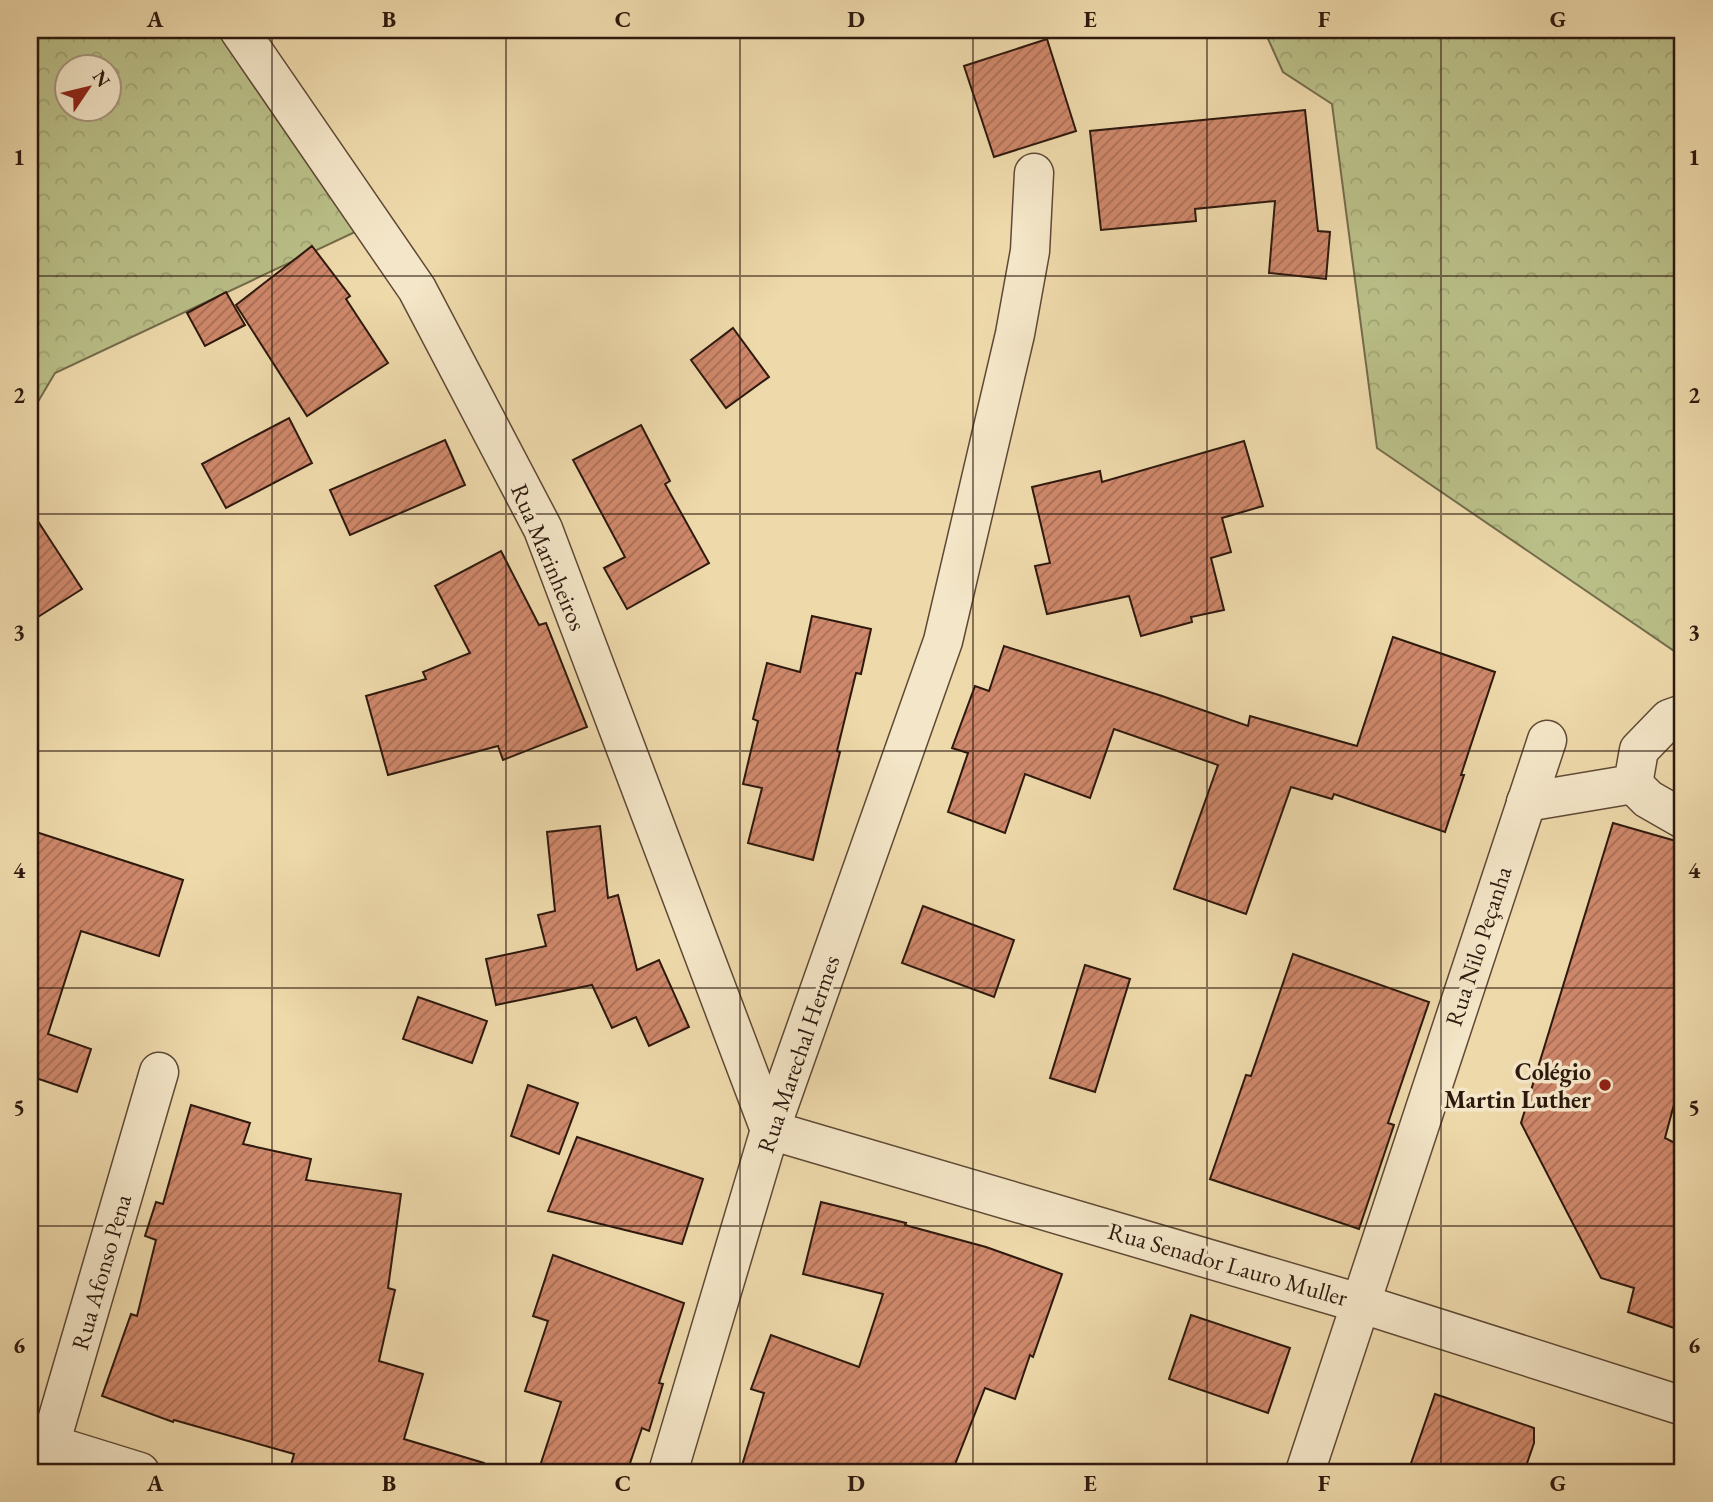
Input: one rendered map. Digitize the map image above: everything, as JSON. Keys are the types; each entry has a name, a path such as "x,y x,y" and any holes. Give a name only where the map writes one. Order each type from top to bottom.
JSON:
{"street":[{"name":"Rua Marinheiros","path":"239,30 417,289 543,529 770,1130"},
{"name":"Rua Marechal Hermes","path":"668,1472 770,1130 943,641 1015,334 1030,251 1034,173"},
{"path":"1633,784 1639,750 1669,719 1683,715"},
{"name":"Rua Nilo Peçanha","path":"1305,1472 1547,740"},
{"path":"1526,802 1633,784"},
{"path":"1633,784 1648,799 1683,818"},
{"name":"Rua Afonso Pena","path":"41,1451 159,1072"},
{"name":"Rua Senador Lauro Muller","path":"770,1130 1359,1303 1683,1406"},
{"path":"41,1451 140,1472"}],"green space":[{"path":"30,30 239,30 372,224 55,373 30,415"},
{"path":"1264,30 1683,30 1683,657 1377,448 1332,104 1283,72"}],"building":[{"path":"1047,39 1076,131 994,157 964,66"},
{"path":"1305,110 1318,231 1330,232 1326,279 1269,273 1275,201 1195,209 1196,221 1101,230 1090,131"},
{"path":"312,246 350,296 346,299 388,363 307,416 236,305"},
{"path":"226,292 245,325 205,346 187,313"},
{"path":"733,328 769,377 726,408 691,360"},
{"path":"289,418 312,463 226,508 202,464"},
{"path":"641,425 670,481 665,484 709,563 627,609 604,568 625,557 573,460"},
{"path":"445,440 465,485 350,535 330,490"},
{"path":"1244,441 1263,506 1222,518 1231,552 1211,558 1224,610 1191,617 1192,622 1141,636 1129,596 1047,614 1035,566 1050,563 1032,487 1100,471 1102,482"},
{"path":"30,509 82,589 30,622"},
{"path":"501,551 539,625 546,623 587,727 503,760 498,746 388,775 366,696 426,679 423,672 470,653 435,586"},
{"path":"812,616 871,629 861,674 856,673 837,751 840,752 813,860 748,843 762,788 743,784 758,721 753,719 767,663 800,672"},
{"path":"1393,637 1495,672 1445,832 1334,794 1332,799 1291,787 1246,914 1174,889 1218,765 1114,729 1090,798 1025,774 1005,833 948,812 968,753 952,748 975,686 989,691 1004,646 1248,726 1250,716 1357,746"},
{"name":"Colégio Martin Luther","path":"1613,823 1683,843 1683,1071 1665,1138 1683,1147 1683,1331 1628,1312 1634,1288 1601,1278 1521,1123"},
{"path":"600,826 608,898 618,895 637,970 659,960 689,1027 649,1046 636,1017 612,1028 592,985 496,1005 486,959 546,946 538,915 555,911 547,832"},
{"path":"30,830 183,880 159,956 81,931 48,1034 91,1049 77,1092 30,1076"},
{"path":"923,906 1014,940 994,997 902,963"},
{"path":"1293,954 1429,1002 1388,1123 1394,1125 1359,1229 1210,1179 1246,1075 1251,1076"},
{"path":"1085,965 1130,979 1095,1092 1050,1078"},
{"path":"418,997 487,1021 472,1063 403,1039"},
{"path":"528,1085 578,1103 559,1154 511,1136"},
{"path":"191,1105 250,1123 243,1144 311,1159 306,1180 401,1194 388,1288 395,1290 379,1361 423,1374 404,1439 484,1463 482,1472 289,1472 294,1454 174,1420 173,1422 102,1396 131,1314 137,1316 156,1240 145,1236 156,1202 163,1204"},
{"path":"577,1137 703,1179 682,1244 548,1211"},
{"path":"821,1202 906,1223 905,1225 986,1247 1062,1274 1015,1399 985,1388 952,1472 740,1472 764,1393 751,1389 771,1335 859,1367 883,1294 803,1274"},
{"path":"553,1255 684,1303 659,1383 663,1384 649,1431 642,1428 627,1472 538,1472 561,1402 525,1391 548,1321 533,1316"},
{"path":"1191,1315 1290,1348 1268,1413 1169,1379"},
{"path":"1435,1394 1534,1428 1534,1443 1524,1472 1408,1472"}],"place":[{"name":"Colégio Martin Luther","path":"1605,1085"}]}
